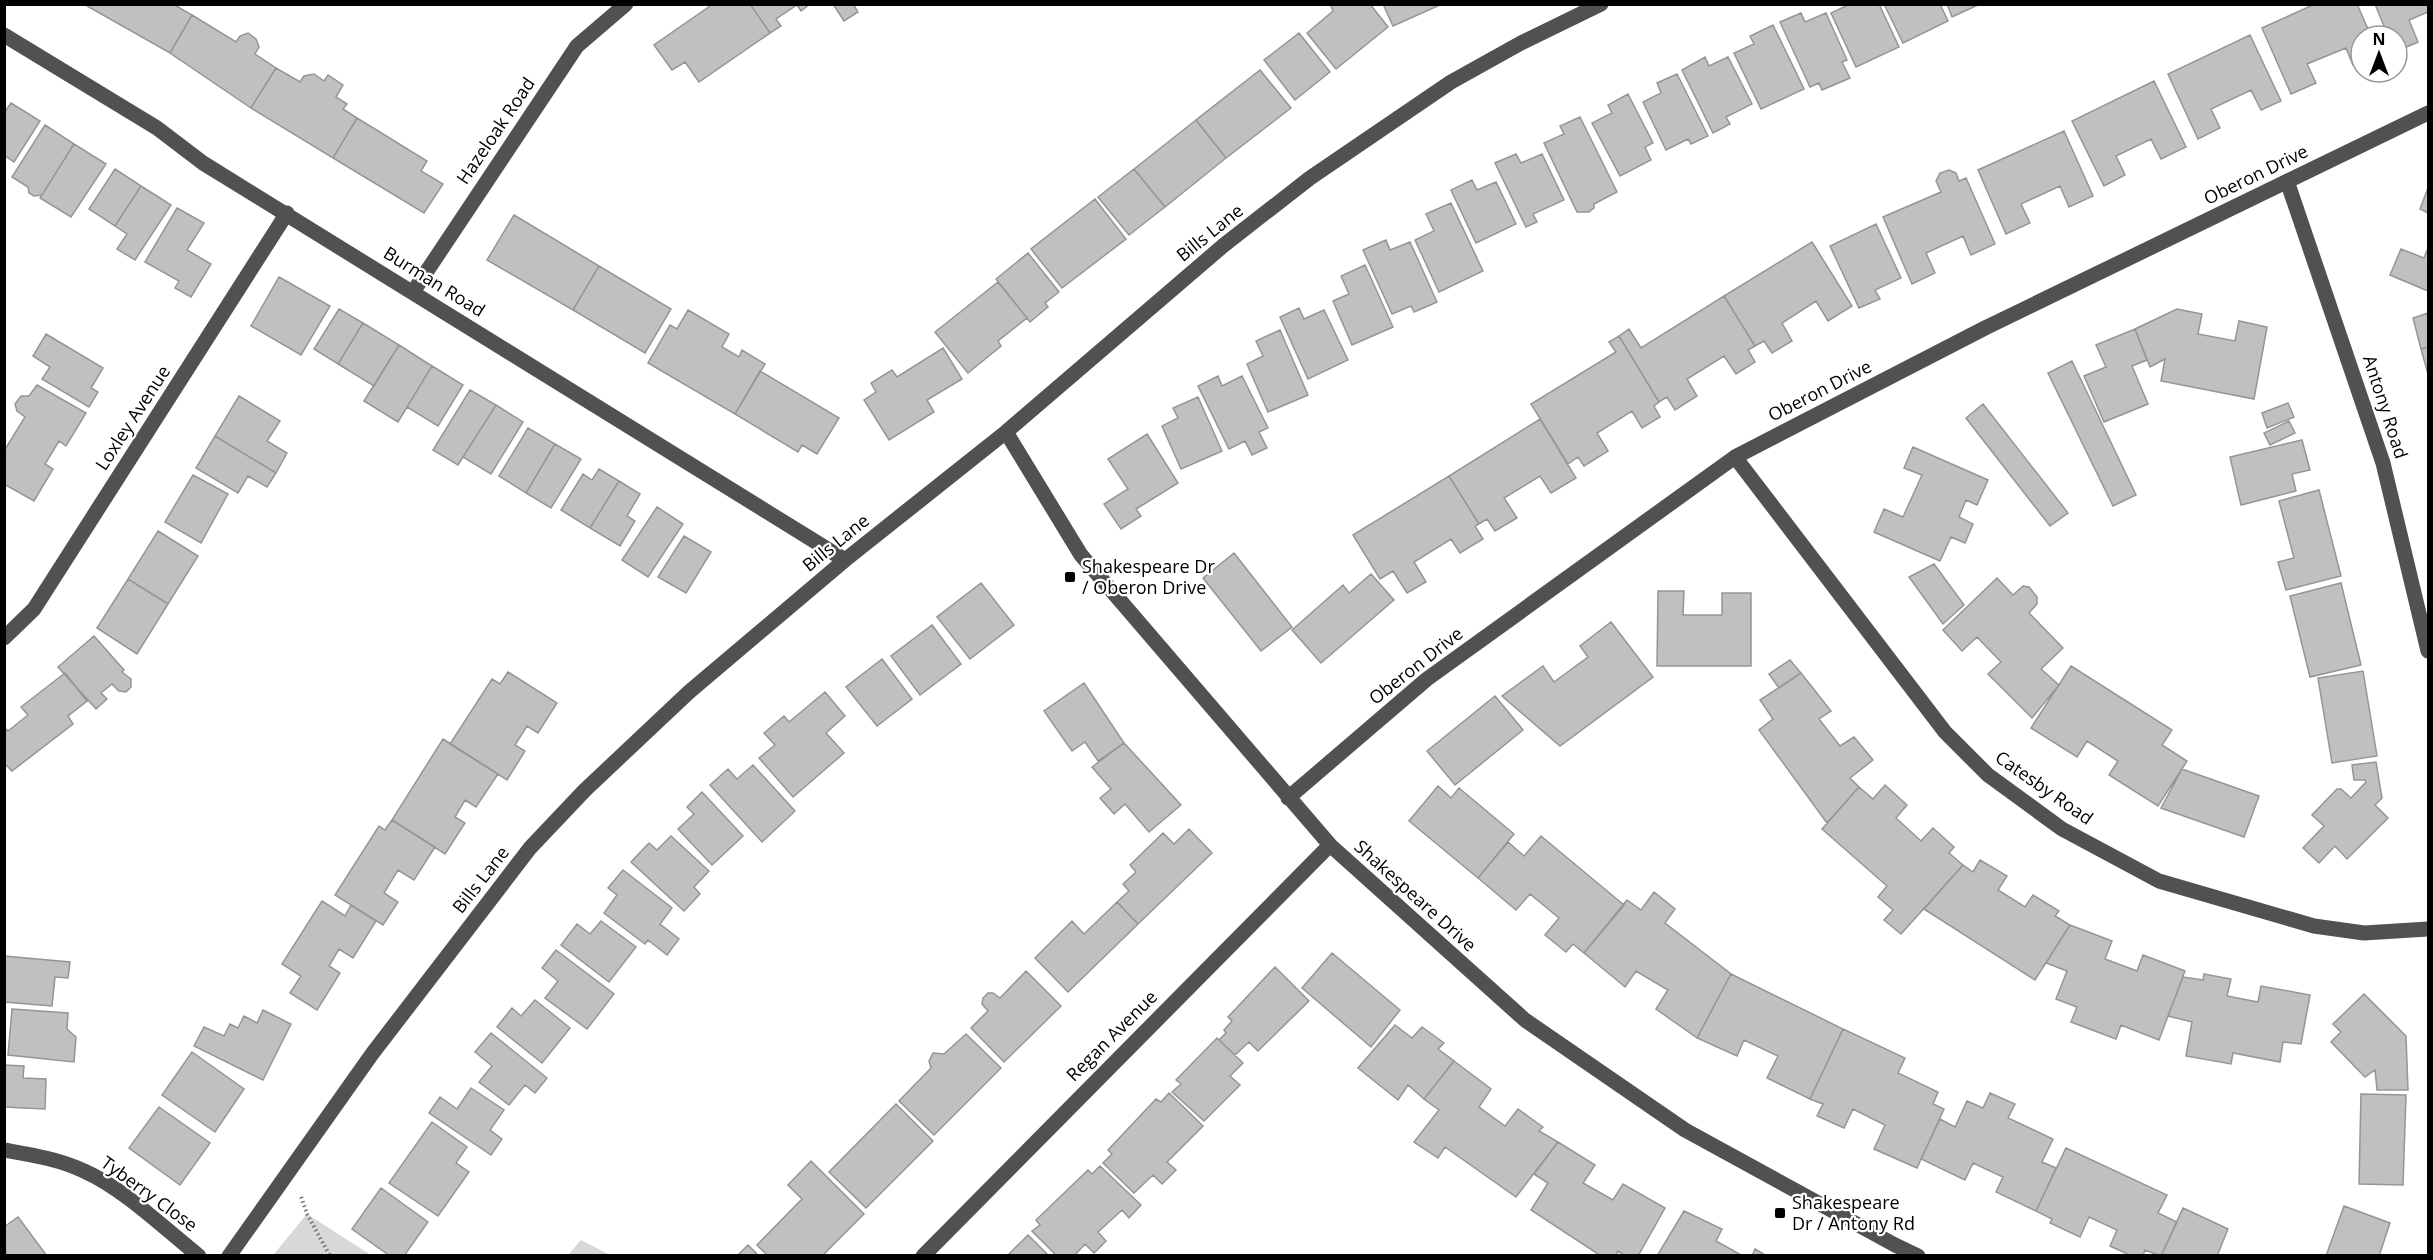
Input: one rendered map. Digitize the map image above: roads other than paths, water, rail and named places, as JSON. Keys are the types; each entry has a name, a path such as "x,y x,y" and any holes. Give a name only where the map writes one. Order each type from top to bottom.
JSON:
{"street":[{"name":"Hazeloak Road","path":"413,292 577,46 626,4"},
{"name":"Bills Lane","path":"229,1256 372,1054 530,848 585,790 689,692 845,560 1006,432 1224,245 1310,178 1451,82 1521,43 1601,4"},
{"name":"Burman Road","path":"4,35 157,128 202,163 287,213 845,560"},
{"name":"Oberon Drive","path":"1288,798 1427,679 1735,457 1985,328 2428,113"},
{"name":"Antony Road","path":"2287,181 2383,463 2428,651"},
{"name":"Loxley Avenue","path":"4,638 34,609 287,213"},
{"name":"Shakespeare Drive","path":"1006,432 1081,555 1330,845 1525,1020 1685,1130 1918,1256"},
{"name":"Catesby Road","path":"1735,457 1945,732 1988,775 2062,829 2159,881 2305,924 2364,933 2428,929"},
{"name":"Regan Avenue","path":"923,1256 1330,845"},
{"name":"Tyberry Close","path":"4,1150 53,1159 86,1172 113,1188 199,1256"}],"place":[{"name":"Shakespeare Dr / Oberon Drive","path":"1070,577"},
{"name":"Shakespeare Dr / Antony Rd","path":"1780,1213"}]}
